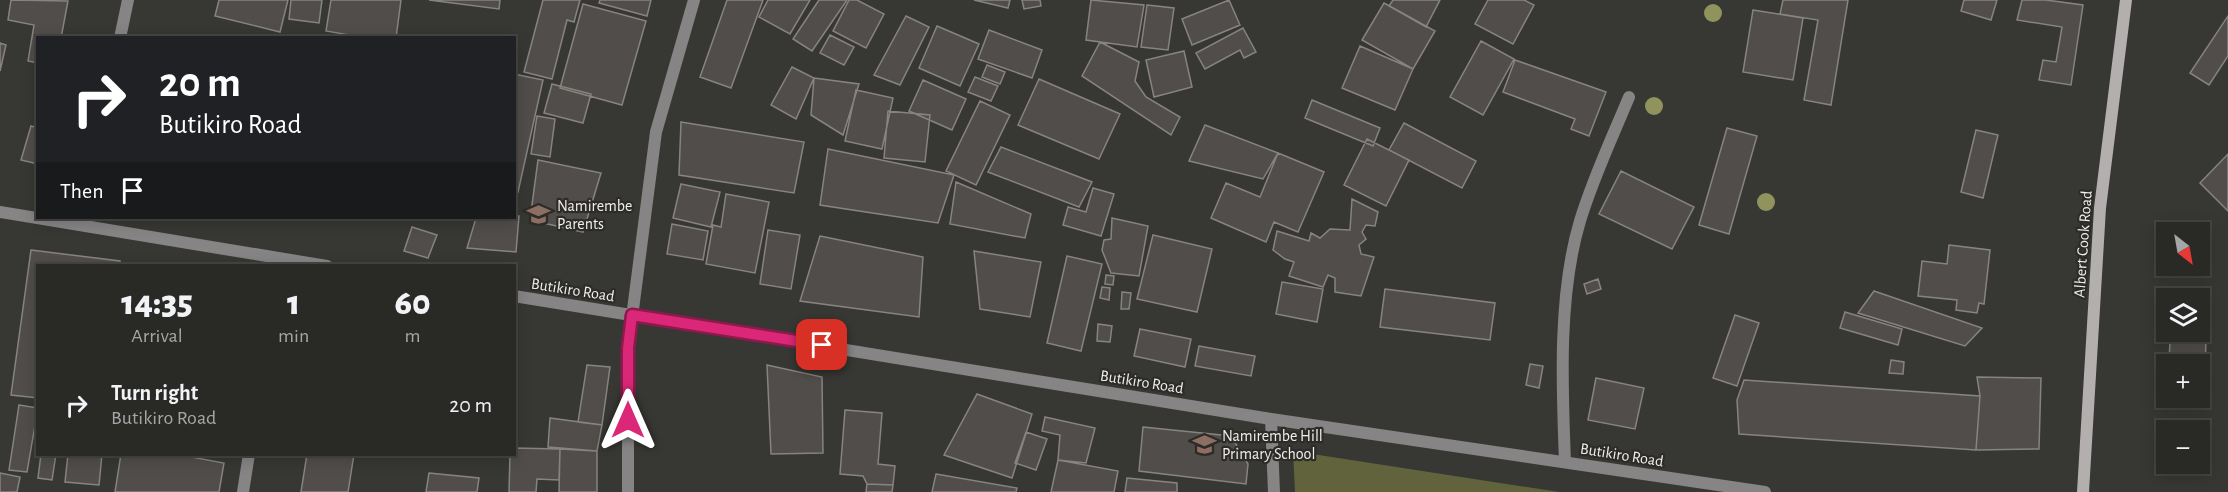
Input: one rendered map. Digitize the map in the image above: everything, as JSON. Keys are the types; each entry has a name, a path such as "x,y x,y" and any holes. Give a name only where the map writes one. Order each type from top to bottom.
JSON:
{"main road":[{"name":"Albert Cook Road","path":"2083,492 2100,208 2126,0"}],"street":[{"path":"120,36 128,0"},
{"path":"628,492 628,348 656,132 694,0"},
{"path":"1565,462 1562,353 1573,251 1580,220 1629,97"},
{"path":"0,212 36,216"},
{"path":"60,219 85,222 282,262 304,264"},
{"name":"Butikiro Road","path":"516,296 1271,418 1765,492"},
{"path":"1271,418 1274,492"},
{"path":"243,492 249,456"}],"green space":[{"path":"1293,451 1559,492 1295,492"}],"building":[{"path":"11,0 68,1 61,36 36,36 36,63 28,61 34,25 8,20"},
{"path":"219,0 288,0 280,32 215,16"},
{"path":"291,0 322,0 319,23 289,19"},
{"path":"331,0 401,0 396,36 355,36 326,31"},
{"path":"429,0 500,0 499,9"},
{"path":"543,0 580,0 574,22 567,20 552,79 524,72"},
{"path":"600,0 651,0 647,16 599,3"},
{"path":"727,0 763,0 731,88 700,77"},
{"path":"768,0 810,0 790,34 759,17"},
{"path":"819,0 847,0 812,51 793,39"},
{"path":"849,0 857,0 884,14 866,48 833,31"},
{"path":"974,0 1010,0 1008,8"},
{"path":"1022,0 1040,0 1041,6 1024,9"},
{"path":"1091,0 1144,5 1137,47 1086,40"},
{"path":"1229,0 1240,25 1192,45 1182,19"},
{"path":"1393,0 1440,0 1426,27 1389,6"},
{"path":"1488,0 1524,0 1534,5 1513,44 1475,24"},
{"path":"1783,0 1848,0 1831,105 1804,100 1818,20 1780,14"},
{"path":"1964,0 1997,0 1991,20 1961,11"},
{"path":"2022,0 2046,0 2083,5 2071,85 2039,80 2043,60 2056,62 2062,27 2017,20"},
{"path":"1384,3 1435,31 1413,69 1362,40"},
{"path":"583,4 646,21 622,105 560,88"},
{"path":"1147,5 1174,8 1168,50 1141,47"},
{"path":"1753,10 1803,18 1793,80 1743,72"},
{"path":"906,16 929,27 900,85 874,75"},
{"path":"2228,16 2228,56 2209,85 2190,73"},
{"path":"937,26 979,44 960,86 919,68"},
{"path":"1243,28 1256,52 1244,58 1240,50 1205,69 1196,53"},
{"path":"989,30 1042,50 1032,78 978,59"},
{"path":"830,35 854,47 844,65 820,53"},
{"path":"1481,41 1514,59 1483,115 1450,97"},
{"path":"1100,42 1139,62 1135,81 1146,97 1180,117 1171,135 1082,76"},
{"path":"0,43 6,45 0,71"},
{"path":"1360,46 1413,69 1395,110 1342,88"},
{"path":"1184,51 1192,87 1154,97 1146,60"},
{"path":"1515,60 1606,92 1589,136 1571,129 1575,119 1503,92"},
{"path":"987,65 1005,72 1000,84 982,77"},
{"path":"792,67 814,78 796,119 771,105"},
{"path":"516,74 543,80 518,192 516,192"},
{"path":"975,77 998,86 991,101 968,92"},
{"path":"814,78 859,84 843,135 811,115"},
{"path":"1039,79 1120,114 1099,159 1018,125"},
{"path":"923,80 966,99 952,130 909,111"},
{"path":"552,84 591,94 583,123 544,113"},
{"path":"856,90 893,98 882,149 845,141"},
{"path":"1312,100 1380,128 1373,146 1305,118"},
{"path":"980,101 1010,115 976,185 946,171"},
{"path":"888,111 930,115 925,162 884,158"},
{"path":"537,116 555,119 550,157 531,154"},
{"path":"681,122 804,142 794,193 679,175"},
{"path":"1404,123 1476,161 1462,188 1389,150"},
{"path":"1205,125 1278,153 1263,179 1189,161"},
{"path":"31,126 36,127 36,164 21,160"},
{"path":"1727,128 1757,136 1729,234 1699,225"},
{"path":"1976,130 1998,135 1983,198 1961,192"},
{"path":"1367,139 1409,160 1386,206 1344,185"},
{"path":"1001,147 1092,182 1079,207 988,172"},
{"path":"828,149 954,175 938,223 820,205"},
{"path":"1278,153 1324,172 1298,232 1274,222 1266,242 1211,218 1226,183 1260,197"},
{"path":"2228,154 2228,211 2200,183"},
{"path":"538,160 601,173 583,232 530,220"},
{"path":"1621,171 1694,207 1672,249 1599,214"},
{"path":"956,182 1031,214 1025,238 950,224"},
{"path":"681,184 720,192 711,227 673,218"},
{"path":"1093,188 1114,194 1101,236 1063,225 1068,207 1086,212"},
{"path":"726,194 769,202 755,273 706,264 713,225 721,227"},
{"path":"1352,199 1378,212 1375,226 1366,225 1362,232 1366,239 1359,245 1361,254 1374,257 1361,296 1335,292 1335,278 1328,275 1323,287 1289,276 1294,262 1285,259 1273,250 1277,231 1309,241 1311,233 1320,238 1330,229 1350,230"},
{"path":"516,215 519,216 516,252 467,248 476,219 516,219"},
{"path":"1112,218 1148,226 1139,276 1111,273 1102,250 1104,240 1111,239"},
{"path":"672,224 708,231 703,260 667,254"},
{"path":"412,227 437,235 428,258 404,251"},
{"path":"768,230 800,235 791,289 760,284"},
{"path":"1153,235 1212,249 1197,312 1137,299"},
{"path":"820,236 923,257 919,317 800,301"},
{"path":"1949,245 1990,250 1984,304 1979,303 1977,313 1956,310 1957,300 1918,296 1922,261 1947,264"},
{"path":"31,250 120,261 119,264 36,264 36,398 11,395"},
{"path":"974,251 1041,262 1030,317 980,309"},
{"path":"1067,256 1102,264 1081,351 1047,343"},
{"path":"1106,275 1114,276 1113,285 1105,284"},
{"path":"1598,279 1601,289 1587,294 1584,284"},
{"path":"1282,282 1323,289 1317,322 1276,314"},
{"path":"1102,287 1110,288 1109,300 1100,298"},
{"path":"1385,289 1495,303 1490,340 1380,327"},
{"path":"1874,291 1982,328 1965,346 1858,313"},
{"path":"1122,292 1131,293 1129,309 1121,309"},
{"path":"1845,312 1902,329 1898,345 1840,328"},
{"path":"1735,315 1759,323 1737,386 1713,378"},
{"path":"1098,324 1112,326 1110,342 1097,341"},
{"path":"1140,329 1191,339 1185,367 1134,356"},
{"path":"2170,342 2206,342 2206,354 2169,354"},
{"path":"1199,346 1255,356 1251,376 1195,366"},
{"path":"1891,360 1904,362 1903,374 1889,373"},
{"path":"1530,364 1543,366 1539,388 1526,385"},
{"path":"587,365 610,367 602,425 578,422"},
{"path":"767,365 822,377 823,453 771,454"},
{"path":"1977,377 2041,378 2039,449 1976,450 1980,396"},
{"path":"1596,378 1644,388 1635,429 1588,420"},
{"path":"1744,380 1980,396 1976,450 1739,434 1737,400"},
{"path":"977,394 1032,414 1012,478 944,455"},
{"path":"19,405 36,408 27,472 9,470"},
{"path":"845,410 882,413 878,464 895,466 893,485 867,484 863,476 840,474"},
{"path":"1045,417 1095,428 1086,463 1058,460 1060,435 1042,431"},
{"path":"550,418 602,425 597,451 548,447"},
{"path":"1143,427 1231,436 1248,464 1246,484 1139,471"},
{"path":"1026,432 1047,439 1036,470 1015,463"},
{"path":"516,448 560,449 559,480 537,479 536,492 509,492 510,456 516,456"},
{"path":"560,449 597,451 597,492 559,492"},
{"path":"41,456 56,456 52,480 38,478"},
{"path":"68,456 102,456 99,485 65,482"},
{"path":"121,456 186,456 224,463 219,492 115,492"},
{"path":"307,456 354,456 348,492 301,492"},
{"path":"1058,460 1118,471 1114,492 1051,492"},
{"path":"0,473 20,477 17,492 0,492"},
{"path":"429,473 479,478 477,492 426,492"},
{"path":"936,474 1017,488 1016,492 932,492"},
{"path":"1127,478 1177,483 1177,492 1125,492"},
{"path":"867,484 893,485 892,492 866,492"}],"place":[{"name":"Namirembe Parents","path":"539,214"},
{"name":"Namirembe Hill Primary School","path":"1204,444"}],"route":[{"path":"628,420 628,348 632,315 822,345"}]}
